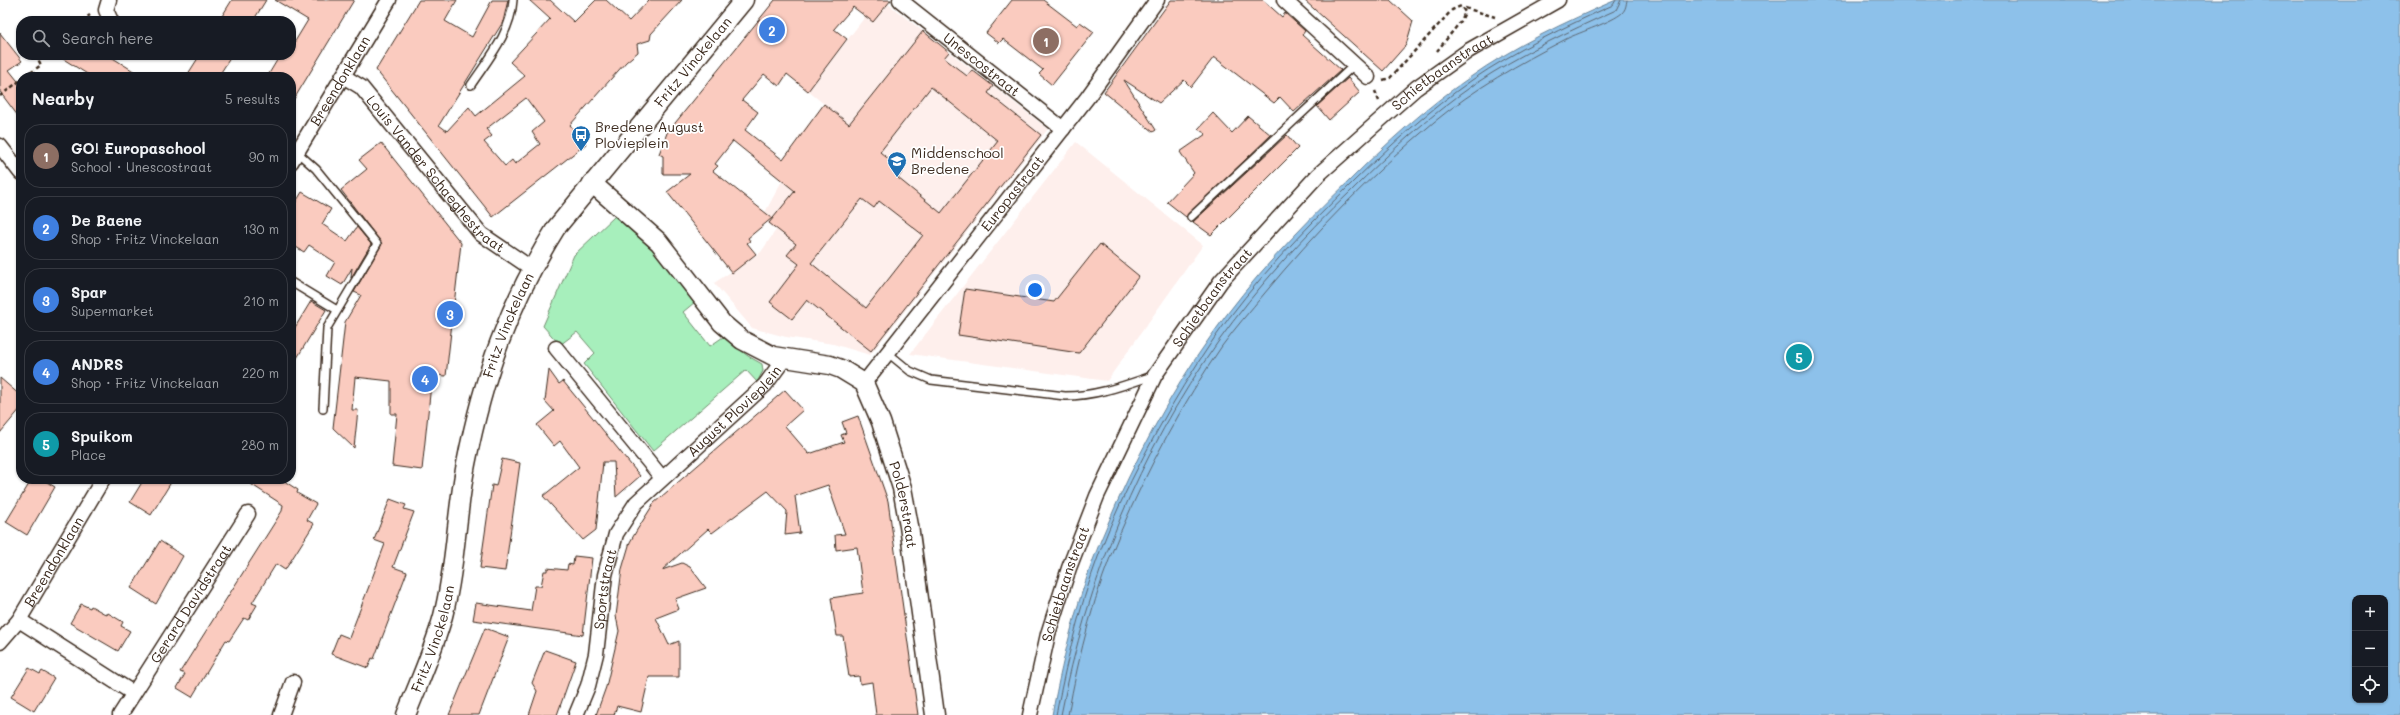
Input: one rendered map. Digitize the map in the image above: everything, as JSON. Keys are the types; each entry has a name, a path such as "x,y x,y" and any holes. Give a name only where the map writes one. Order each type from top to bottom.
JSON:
{"street":[{"path":"109,0 106,10 109,16"},
{"name":"Breendonklaan","path":"296,154 389,0"},
{"name":"Fritz Vinckelaan","path":"406,715 443,616 452,575 466,464 488,371 513,305 531,268 556,228 744,0"},
{"name":"Unescostraat","path":"900,0 1063,129"},
{"name":"Europastraat","path":"864,383 1063,129 1157,0"},
{"path":"1284,0 1368,77"},
{"name":"Schietbaanstraat","path":"1030,715 1048,634 1069,568 1097,496 1155,374 1221,281 1318,175 1416,88 1514,23 1558,0"},
{"name":"Louis Vander Schaeghestraat","path":"343,76 361,87 481,234 531,268"},
{"path":"0,146 16,167"},
{"name":"August Plovieplein","path":"592,183 659,242 722,322 732,332 763,352 784,359 765,385 662,478"},
{"path":"556,348 662,478"},
{"path":"784,359 830,365 841,369 864,383"},
{"name":"Polderstraat","path":"864,383 881,422 902,488 935,715"},
{"name":"Sportstraat","path":"576,715 588,686 596,654 605,575 616,534 636,503 662,478"},
{"name":"Breendonklaan","path":"0,642 19,620 100,484"},
{"name":"Gerard Davidstraat","path":"120,715 248,514"},
{"path":"19,620 133,693"},
{"path":"281,715 293,682"}],"lane":[{"path":"471,85 508,27 512,15 513,0"},
{"path":"1191,217 1354,65"},
{"path":"296,158 316,169 377,244 326,328 323,409"},
{"path":"296,285 337,310"},
{"path":"888,353 910,371 931,380 1065,396 1086,396 1112,390 1155,374"}],"path":[{"path":"1368,77 1375,83 1390,78 1452,10 1461,6 1514,23"},
{"path":"1432,58 1461,21 1466,12 1464,8"},
{"path":"32,72 42,65 39,60"},
{"path":"0,96 16,84"}],"shaded area":[{"name":"Middenschool Bredene","path":"878,0 883,0 1048,129 870,355 833,344 786,337 752,328 714,283 761,252 776,230 762,218 785,175 807,144 798,137 824,104 808,91"},
{"name":"Middenschool Bredene","path":"1076,142 1203,245 1107,381 910,354"}],"green space":[{"path":"615,216 653,250 695,302 683,312 710,346 723,337 748,356 762,364 763,371 757,382 746,370 653,451 584,364 595,353 577,332 560,345 543,326 574,255"}],"water":[{"path":"1616,0 2400,0 2400,715 1052,715 1074,620 1088,573 1117,503 1153,429 1181,381 1226,315 1259,274 1313,217 1407,126 1453,89 1486,66 1540,35"}],"building":[{"path":"232,0 266,0 256,16 222,16"},
{"path":"275,0 354,0 296,96 296,72 270,72 277,60 296,60 296,40 308,20"},
{"path":"419,0 457,0 445,21 472,37 492,0 508,0 503,22 439,125 447,131 469,107 476,116 525,76 510,62 550,19 529,0 550,0 574,22 596,0 606,0 629,21 649,0 682,0 651,34 650,40 637,44 638,52 626,62 570,125 586,144 493,217 376,70","holes":["526,98 544,122 532,132 540,144 515,164 512,160 505,166 484,142 492,136 486,129"]},
{"path":"775,0 891,0 873,22 853,7 834,29 847,39 808,91 787,74 779,86 764,74 742,100 758,112 745,130 783,160 824,104 849,124 923,31 949,52 944,58 967,76 972,70 993,86 988,93 1041,135 871,351 807,300 792,319 770,302 799,264 787,255 796,244 769,223 795,191 733,141 715,164 718,166 713,171 772,218 748,238 750,241 747,243 756,254 732,273 667,192 690,174 663,174 663,156 659,154 667,133","holes":["931,87 998,141 941,213 898,178 903,171 880,152","862,199 874,208 879,201 923,235 866,308 811,263"]},
{"path":"1012,0 1043,0 1077,26 1080,22 1094,32 1052,85 1039,74 1043,70 1003,39 999,43 986,33"},
{"path":"1171,0 1263,0 1282,17 1285,13 1305,31 1302,35 1341,70 1294,112 1280,97 1274,103 1214,57 1191,87 1184,80 1159,103 1124,80 1156,130 1153,132 1104,92"},
{"path":"1304,0 1390,0 1413,21 1406,45 1383,71"},
{"path":"0,33 16,53 16,60 22,61 9,70 16,79 16,113 0,92"},
{"path":"65,60 116,60 135,72 84,72"},
{"path":"197,60 229,60 221,72 189,72"},
{"path":"1348,78 1360,92 1329,120 1317,106"},
{"path":"1213,113 1232,133 1248,116 1271,135 1186,217 1167,202 1194,173 1180,152 1206,134 1198,129"},
{"path":"1287,135 1298,148 1211,235 1193,222"},
{"path":"381,143 461,243 446,376 432,375 422,470 392,466 397,414 391,414 391,381 355,377 352,410 358,410 354,448 333,428 345,322 361,295 354,292 382,244 341,190 367,169 359,160"},
{"path":"302,192 331,209 322,224 347,241 357,227 371,244 351,278 352,268 342,285 327,276 335,262 309,245 304,252 296,247 296,202"},
{"path":"1100,244 1139,276 1079,353 958,335 965,289 1054,302"},
{"path":"311,301 326,310 296,360 296,326"},
{"path":"549,370 559,384 563,381 640,476 616,497 614,462 603,462 596,530 583,540 543,496 579,467 560,441 554,446 537,425 554,411 545,401"},
{"path":"0,378 16,392 16,414 0,433"},
{"path":"785,390 803,410 785,426 809,454 844,442 841,435 846,433 842,422 858,416 888,501 918,715 876,715 872,682 860,684 859,676 849,677 843,636 837,636 831,598 863,593 857,547 836,550 835,535 845,534 828,485 795,496 800,533 785,535 787,511 768,491 712,533 708,529 662,570 682,563 690,567 706,588 675,599 679,609 656,618 669,645 679,641 679,677 649,677 641,712 617,706 614,715 596,715 606,687 619,631 616,616 622,569 630,542 654,503"},
{"path":"502,459 520,463 505,571 480,568 492,485 496,486"},
{"path":"29,484 50,484 55,487 27,535 6,522"},
{"path":"141,484 170,484 151,515 130,502"},
{"path":"251,484 289,484 298,490 297,493 316,504 307,520 314,524 285,570 276,564 252,603 257,605 248,620 244,618 229,641 226,640 192,697 177,688 185,674 180,672 282,511 283,505"},
{"path":"390,499 406,505 404,509 414,512 393,567 407,572 374,659 372,658 368,668 331,654 339,634 349,638 371,581 385,544 374,540"},
{"path":"160,541 183,556 156,604 131,588"},
{"path":"574,556 592,558 583,635 473,620 476,603 531,611 535,586 541,586 544,571 547,571 547,568 567,570 568,564 573,565"},
{"path":"81,604 90,608 91,606 107,615 108,613 123,622 121,626 130,631 118,651 70,623"},
{"path":"485,628 509,637 479,715 449,715"},
{"path":"545,650 576,661 557,715 529,715 537,691 532,683"},
{"path":"29,668 40,674 42,671 54,678 34,711 11,697"}],"place":[{"name":"De Baene","path":"772,30"},
{"name":"GO! Europaschool","path":"1046,41"},
{"name":"Bredene August Plovieplein","path":"581,152"},
{"name":"Middenschool Bredene","path":"897,178"},
{"name":"Spar","path":"450,314"},
{"name":"Spuikom","path":"1799,357"},
{"name":"ANDRS","path":"425,379"}]}
